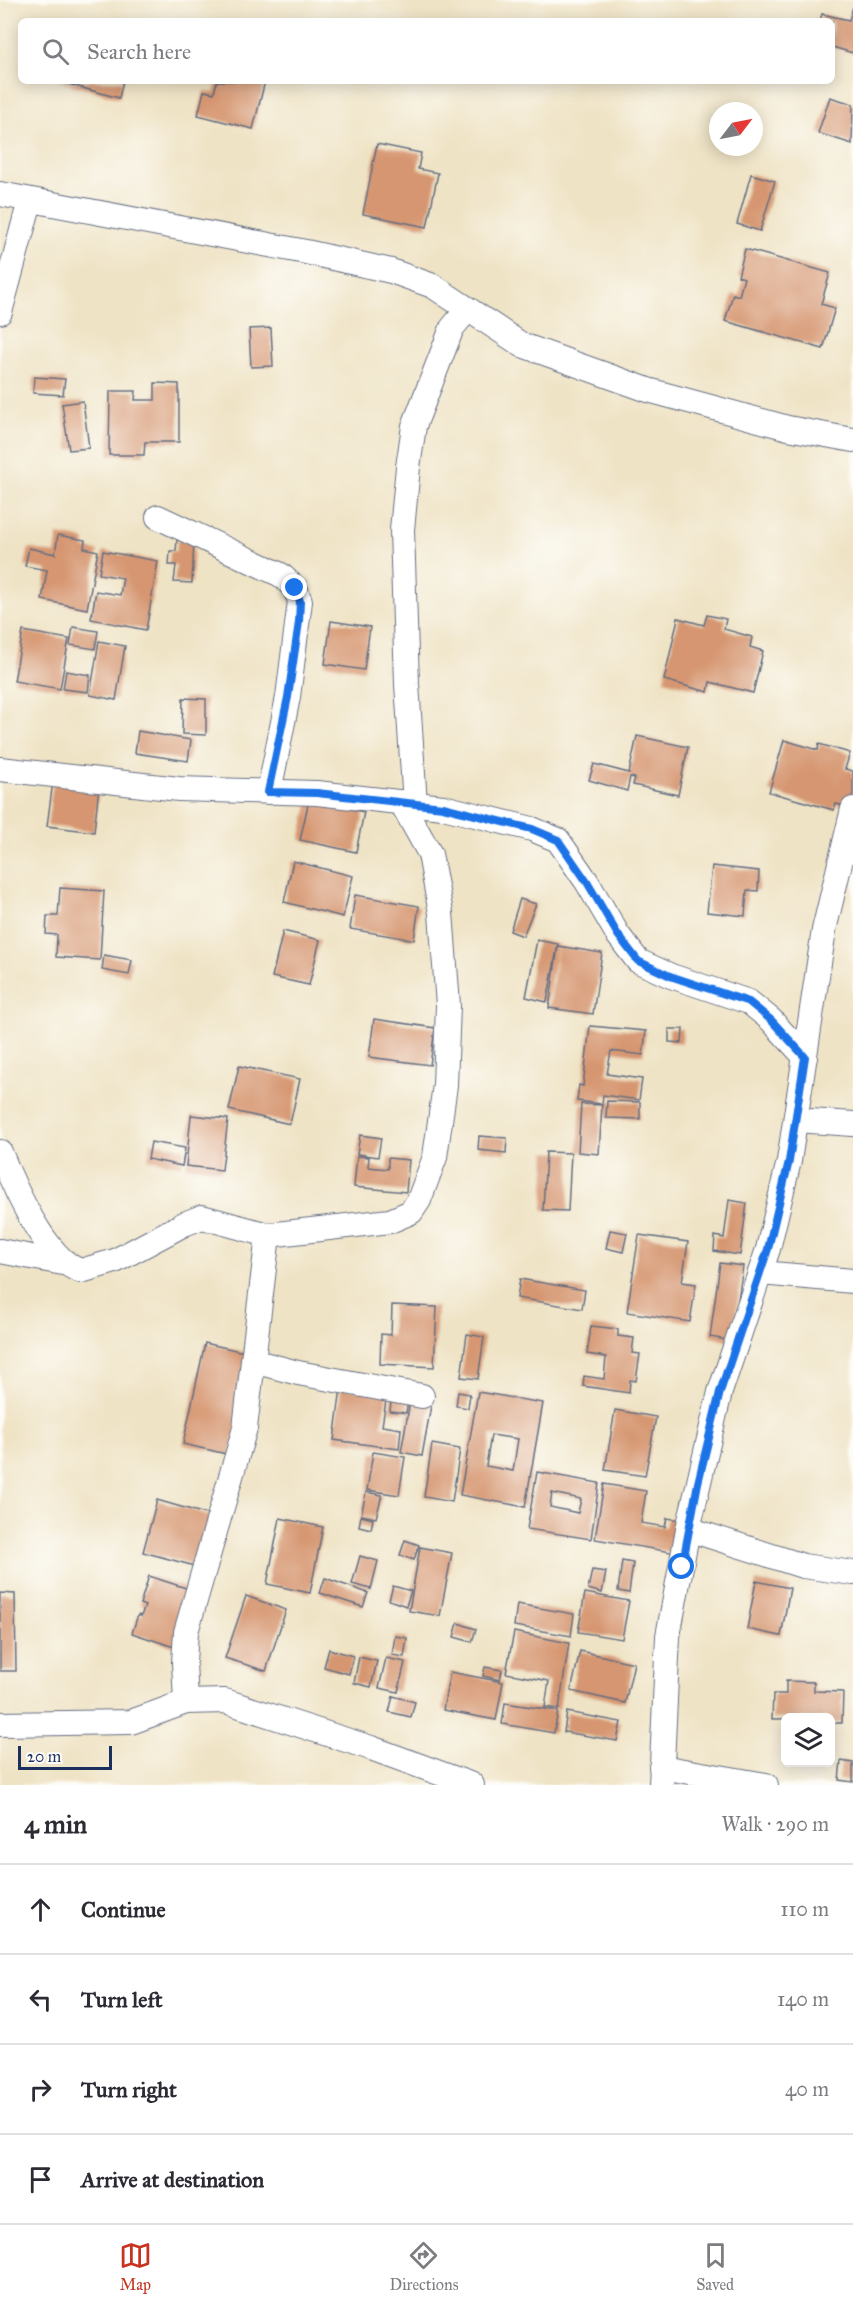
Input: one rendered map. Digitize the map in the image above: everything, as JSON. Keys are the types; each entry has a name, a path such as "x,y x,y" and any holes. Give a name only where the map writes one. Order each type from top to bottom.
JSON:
{"street":[{"path":"0,194 306,252 391,271 433,286 522,345 648,390 788,428 853,440"},
{"path":"0,312 30,201"},
{"path":"0,1251 63,1263 81,1271 95,1269 202,1217 268,1235 390,1221 411,1212 419,1200 435,1157 446,1084 448,1005 441,913 430,854 408,803 402,530 414,426 452,328 468,309"},
{"path":"158,517 281,575 295,588 300,601 296,642 268,792"},
{"path":"0,769 179,789 317,793 408,803 443,807 532,829 558,840 587,882 618,935 638,961 670,976 749,1002 771,1020 805,1057"},
{"path":"766,1785 661,1776 668,1636 688,1529 720,1392 760,1273 789,1161 824,930 845,875 853,809"},
{"path":"796,1120 853,1124"},
{"path":"0,1152 11,1180 39,1229 63,1263"},
{"path":"186,1702 184,1662 186,1632 245,1428 268,1235"},
{"path":"760,1273 853,1281"},
{"path":"253,1361 298,1373 422,1396"},
{"path":"688,1529 803,1566 853,1573"},
{"path":"0,1724 131,1722 186,1702 225,1701 371,1748 472,1785"}],"building":[{"path":"853,7 853,53 835,48 835,18 821,18 822,14 849,20"},
{"path":"68,84 122,84 119,98"},
{"path":"216,84 264,84 253,129 198,115 204,91 214,93"},
{"path":"830,97 853,104 852,144 818,133"},
{"path":"377,144 421,153 418,169 438,173 427,227 363,214"},
{"path":"751,174 775,181 760,231 737,224"},
{"path":"745,249 830,273 821,304 835,308 823,349 725,321 733,294 739,296 744,278 738,276"},
{"path":"271,328 273,366 251,367 249,329"},
{"path":"34,377 65,379 63,395 33,393"},
{"path":"155,383 179,384 179,442 145,442 144,455 109,455 110,391 136,391 135,400 155,400"},
{"path":"83,401 89,448 69,450 62,404"},
{"path":"58,535 85,540 84,548 98,551 87,609 42,600 47,570 25,566 29,548 55,554"},
{"path":"177,540 194,541 192,583 174,582 176,565 169,565 170,551 176,551"},
{"path":"103,551 158,561 146,630 91,619 96,591 120,595 123,578 99,574"},
{"path":"707,615 726,619 724,629 752,637 750,647 763,651 753,693 710,682 708,692 664,680 678,618 704,625"},
{"path":"331,621 370,627 364,670 325,664"},
{"path":"73,627 98,631 95,649 70,645"},
{"path":"23,631 69,639 60,689 14,681"},
{"path":"99,641 125,646 116,700 90,695"},
{"path":"66,671 90,675 88,692 63,689"},
{"path":"183,698 206,699 206,735 182,734"},
{"path":"138,731 191,740 188,761 135,753"},
{"path":"637,736 688,747 678,795 633,785 635,778 630,777 627,791 589,780 594,764 629,773"},
{"path":"784,740 818,750 819,744 850,753 845,769 853,771 853,793 849,807 836,804 834,810 769,792"},
{"path":"53,781 99,787 94,832 47,826"},
{"path":"309,800 364,812 356,852 300,840"},
{"path":"293,861 353,876 343,917 284,902"},
{"path":"712,866 759,871 758,891 747,890 745,916 707,912"},
{"path":"60,888 104,891 100,960 56,957 57,935 46,934 47,916 58,916"},
{"path":"355,895 419,906 414,940 350,929"},
{"path":"520,899 536,904 523,936 510,931"},
{"path":"283,931 320,940 309,985 272,977"},
{"path":"537,940 558,944 547,1002 526,997"},
{"path":"558,946 602,953 593,1014 549,1008"},
{"path":"104,955 132,960 129,975 102,970"},
{"path":"374,1019 435,1028 430,1065 369,1057"},
{"path":"590,1026 646,1031 643,1055 611,1051 607,1074 642,1079 639,1100 603,1095 602,1104 577,1101 579,1085 583,1086"},
{"path":"669,1029 683,1029 682,1043 669,1042"},
{"path":"239,1066 300,1079 290,1124 229,1110"},
{"path":"607,1101 640,1102 640,1119 606,1118"},
{"path":"581,1104 602,1105 599,1154 578,1152"},
{"path":"191,1115 228,1119 222,1170 186,1166"},
{"path":"360,1135 381,1138 378,1157 357,1154"},
{"path":"479,1136 507,1138 506,1153 478,1150"},
{"path":"151,1142 185,1148 182,1166 148,1159"},
{"path":"546,1152 571,1153 568,1211 543,1210"},
{"path":"357,1156 369,1157 368,1167 388,1169 388,1158 409,1160 406,1192 354,1187"},
{"path":"729,1200 747,1203 740,1255 714,1251 715,1236 724,1238"},
{"path":"610,1230 627,1233 623,1252 606,1248"},
{"path":"639,1235 688,1242 682,1282 696,1284 690,1322 627,1312"},
{"path":"720,1263 743,1266 732,1341 710,1337"},
{"path":"520,1279 585,1290 582,1309 517,1298"},
{"path":"392,1305 437,1307 434,1367 380,1364 381,1334 391,1335"},
{"path":"591,1326 618,1329 618,1336 634,1338 632,1353 640,1354 636,1381 630,1380 629,1393 583,1386 584,1376 604,1379 606,1357 587,1354"},
{"path":"467,1334 484,1337 478,1379 461,1377"},
{"path":"205,1343 253,1354 231,1455 183,1444"},
{"path":"341,1388 387,1394 382,1426 401,1429 399,1449 334,1440"},
{"path":"392,1391 409,1394 406,1413 390,1411"},
{"path":"458,1392 470,1394 468,1408 456,1406"},
{"path":"478,1392 543,1403 525,1507 460,1495","holes":["491,1435 518,1439 513,1471 486,1466"]},
{"path":"411,1396 432,1400 422,1456 401,1452"},
{"path":"615,1410 656,1417 645,1476 605,1470"},
{"path":"432,1444 460,1449 452,1502 424,1497"},
{"path":"373,1452 405,1457 399,1495 367,1490"},
{"path":"537,1472 599,1483 591,1539 527,1529","holes":["552,1493 581,1499 578,1513 550,1507"]},
{"path":"604,1484 646,1491 641,1523 665,1527 667,1518 681,1520 676,1553 595,1539"},
{"path":"366,1492 382,1495 376,1518 361,1515"},
{"path":"157,1500 216,1517 202,1568 143,1552"},
{"path":"361,1516 373,1519 371,1529 359,1526"},
{"path":"280,1518 323,1527 310,1593 267,1584"},
{"path":"405,1540 419,1545 414,1560 400,1555"},
{"path":"420,1547 452,1553 440,1616 409,1611"},
{"path":"360,1556 378,1561 371,1589 352,1584"},
{"path":"622,1561 633,1563 629,1593 618,1591"},
{"path":"592,1570 606,1572 602,1593 588,1589"},
{"path":"149,1576 192,1590 174,1647 132,1633 138,1615 141,1616 145,1606 140,1604"},
{"path":"325,1578 368,1593 363,1607 320,1593"},
{"path":"756,1581 790,1588 781,1636 747,1629"},
{"path":"393,1586 411,1591 406,1606 389,1600"},
{"path":"0,1593 15,1594 16,1671 0,1671"},
{"path":"585,1593 629,1601 622,1639 578,1632"},
{"path":"246,1596 286,1610 266,1671 225,1658"},
{"path":"517,1604 574,1614 571,1636 514,1626"},
{"path":"458,1623 476,1629 472,1642 454,1637"},
{"path":"514,1632 569,1643 559,1709 545,1707 549,1681 506,1673"},
{"path":"395,1636 407,1638 404,1657 392,1655"},
{"path":"329,1649 353,1656 349,1674 324,1667"},
{"path":"580,1651 634,1663 625,1703 571,1691"},
{"path":"359,1657 377,1661 371,1687 354,1683"},
{"path":"386,1658 405,1662 398,1692 379,1688"},
{"path":"485,1667 502,1670 500,1680 483,1676"},
{"path":"450,1672 503,1682 496,1720 443,1710"},
{"path":"786,1681 814,1682 814,1691 843,1692 842,1723 835,1723 835,1713 781,1713 781,1719 772,1719 773,1694 786,1694"},
{"path":"393,1696 415,1702 411,1717 389,1712"},
{"path":"505,1703 558,1711 554,1733 502,1724"},
{"path":"567,1712 621,1722 617,1741 564,1732"},
{"path":"841,1761 853,1763 853,1782 839,1780"}],"route":[{"path":"295,588 300,601 299,622 288,697 268,792 317,793 443,807 532,829 558,840 587,882 618,935 638,961 670,976 749,1002 771,1020 805,1057 789,1161 768,1249 720,1392 698,1483 682,1567"}]}
